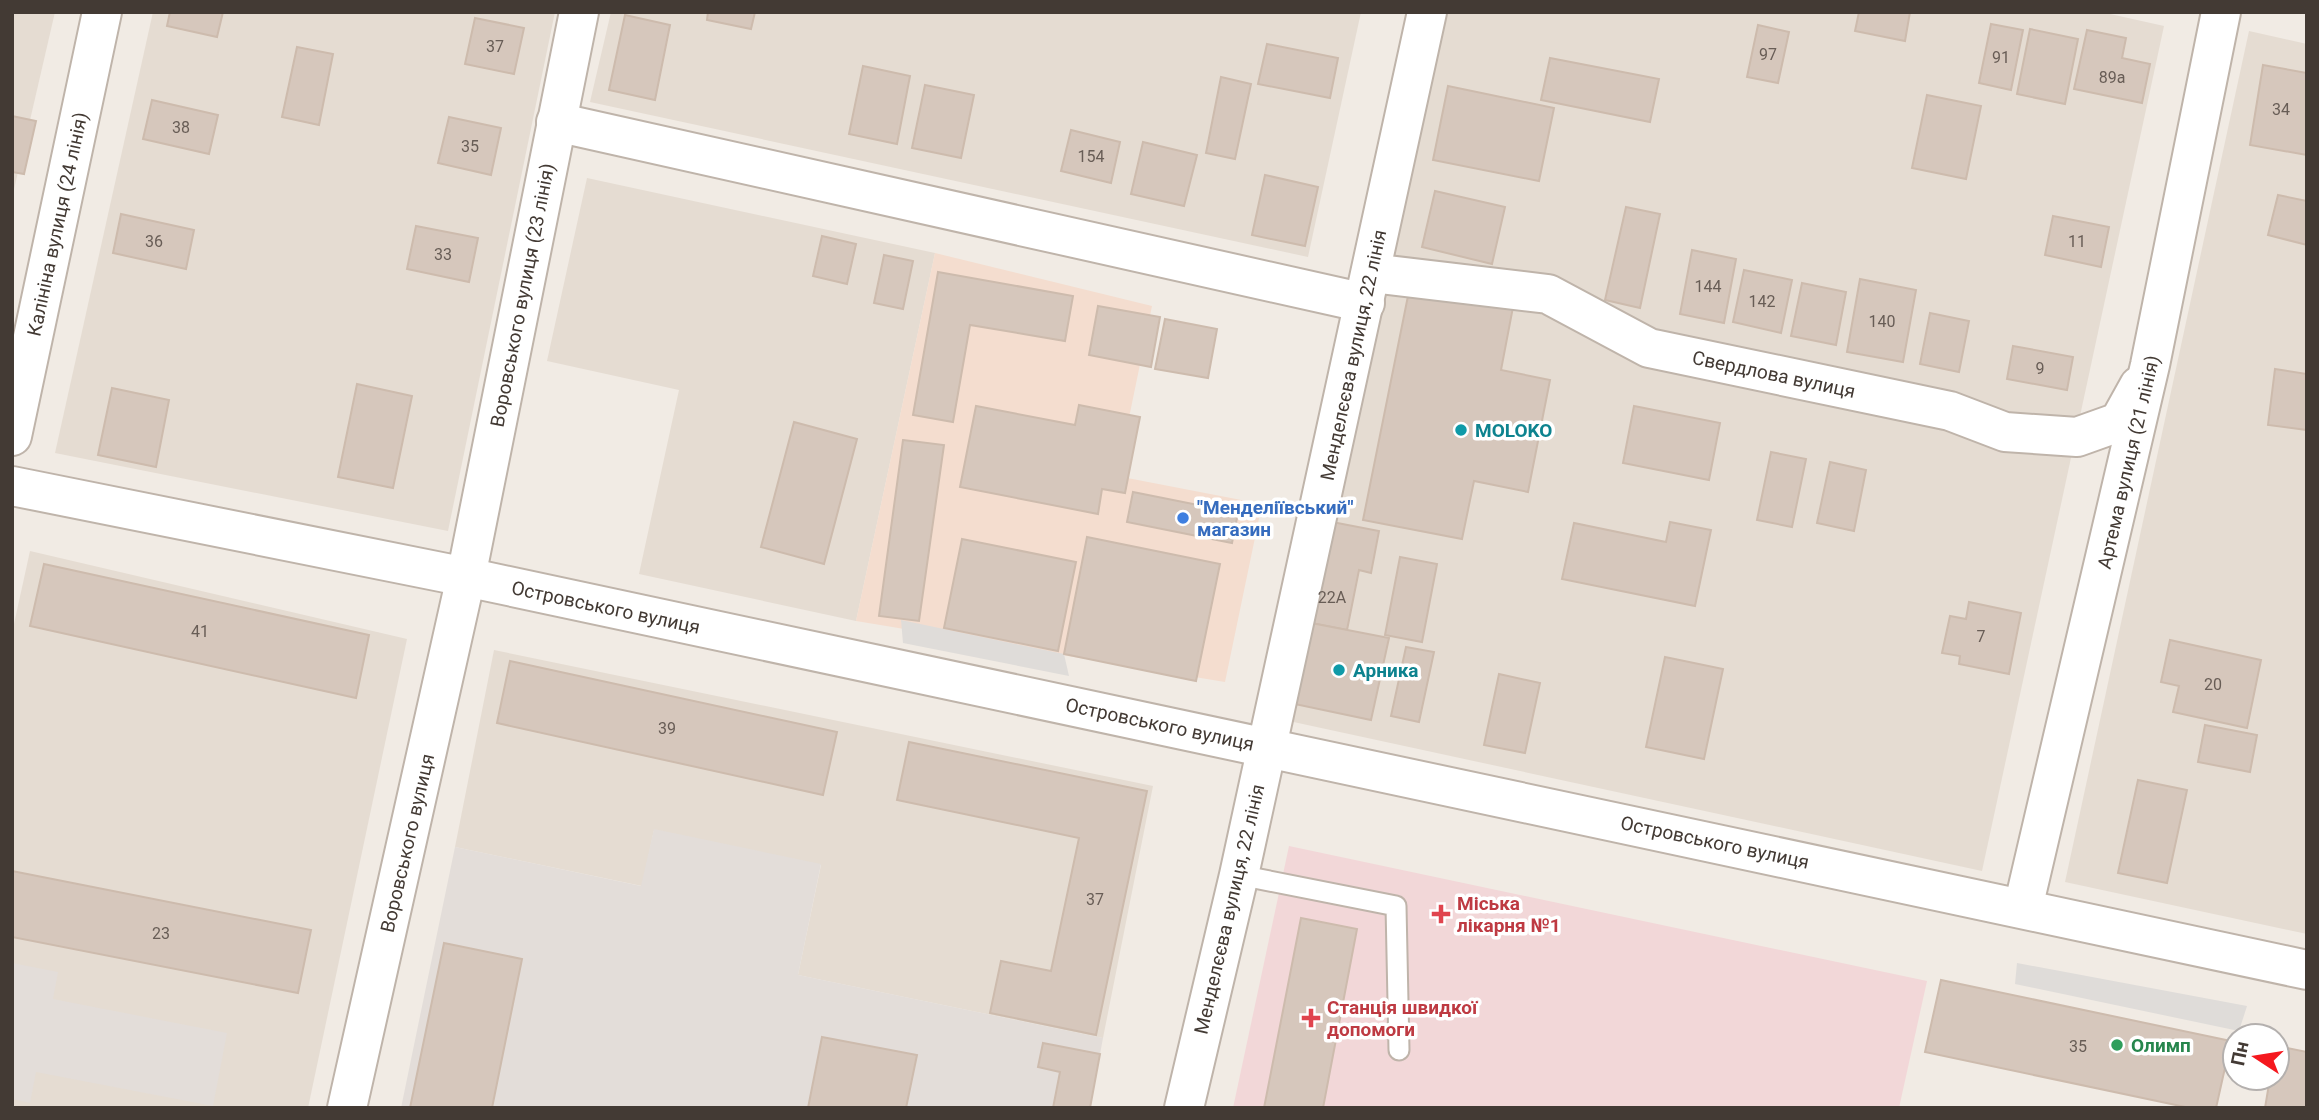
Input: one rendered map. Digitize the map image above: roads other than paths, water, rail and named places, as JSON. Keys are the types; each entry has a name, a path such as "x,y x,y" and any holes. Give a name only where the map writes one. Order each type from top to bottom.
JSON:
{"street":[{"name":"Калініна вулиця (24 лiнiя)","path":"12,436 102,12"},
{"name":"Воровського вулиця (23 лiнiя)","path":"467,578 579,12"},
{"name":"Менделєєва вулиця, 22 лінія","path":"1184,1108 1239,875 1427,12"},
{"name":"Артема вулиця (21 лiнiя)","path":"2023,908 2150,365 2221,12"},
{"name":"Свердлова вулиця","path":"556,122 1368,288 1548,294 1649,348 1950,411 2005,432 2077,436 2119,422 2150,365"},
{"name":"Островського вулиця","path":"12,486 467,578 1265,746 2307,970"},
{"name":"Воровського вулиця","path":"347,1108 467,578"}],"lane":[{"path":"1239,875 1396,906 1398,1049"}],"place":[{"name":"MOLOKO","path":"1461,430"},
{"name":"\"Менделіївський\" магазин","path":"1183,518"},
{"name":"Арника","path":"1339,670"},
{"name":"Міська лікарня №1","path":"1441,914"},
{"name":"Станція швидкої допомоги","path":"1311,1018"},
{"name":"Олимп","path":"2117,1045"}]}
